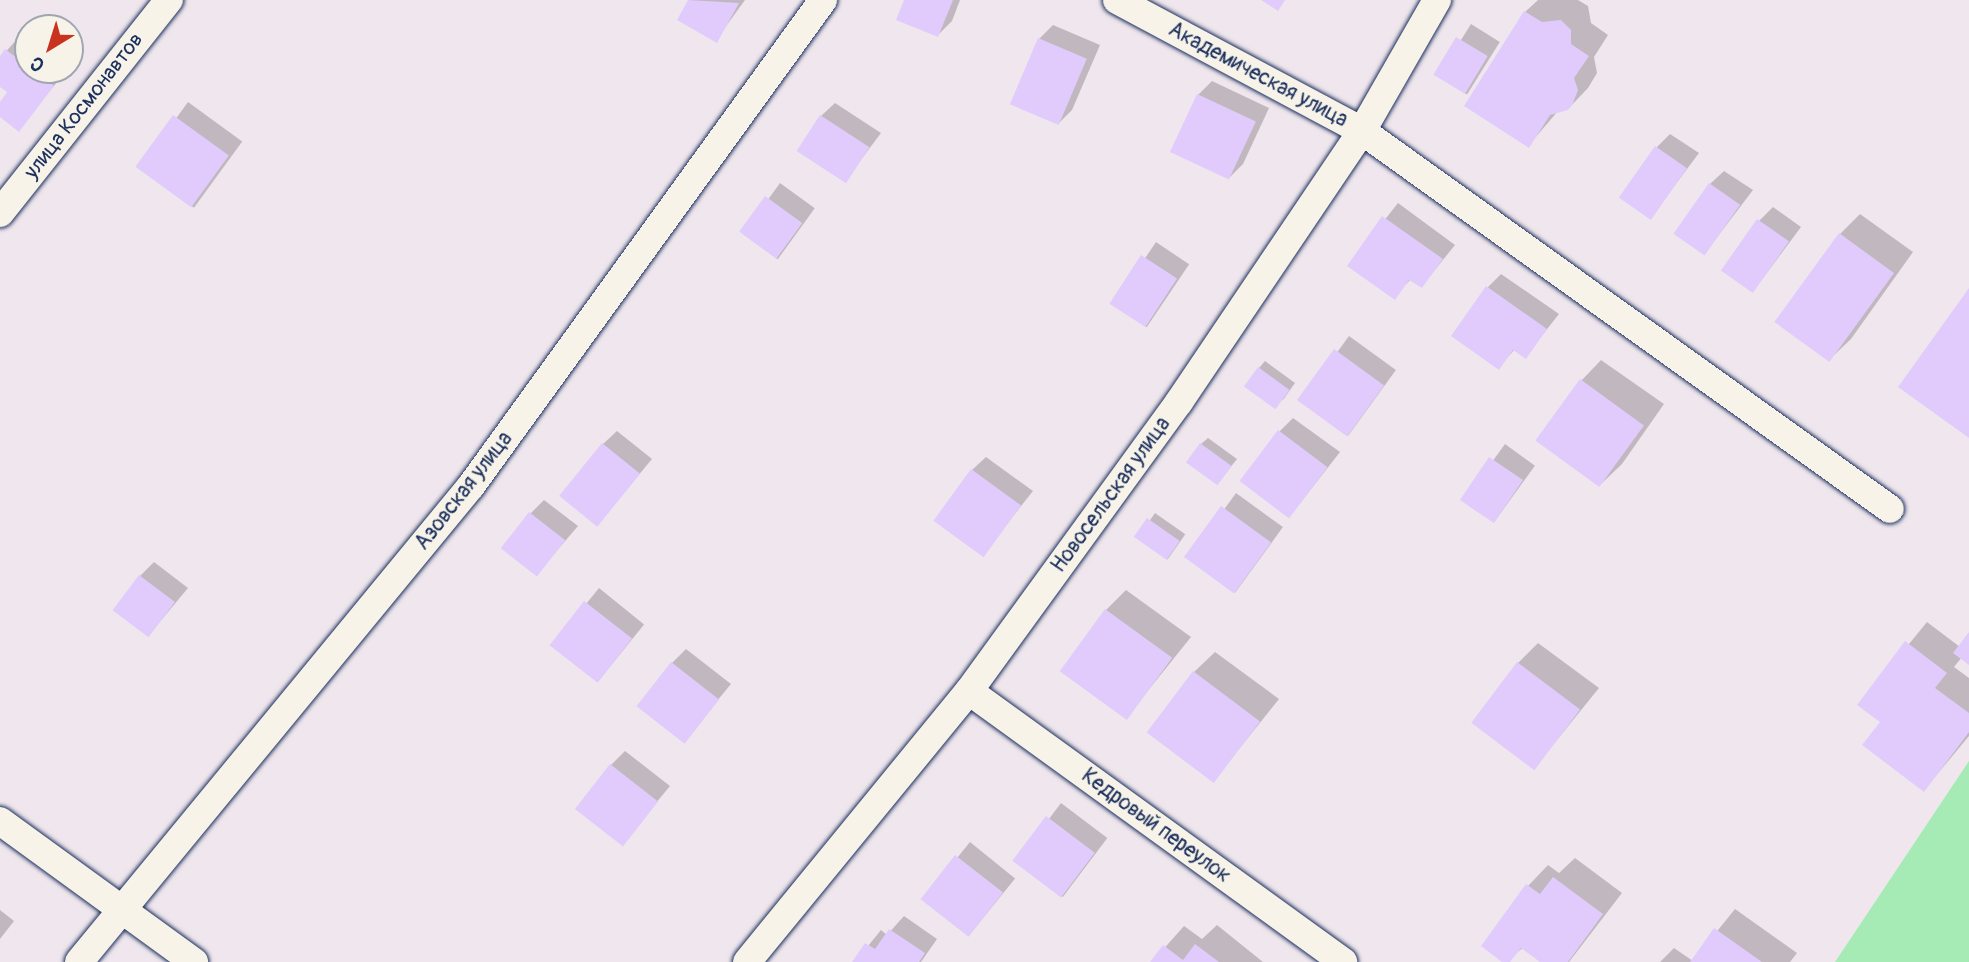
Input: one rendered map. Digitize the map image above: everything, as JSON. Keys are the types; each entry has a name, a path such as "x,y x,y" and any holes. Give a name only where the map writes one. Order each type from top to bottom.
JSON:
{"street":[{"name":"улица Космонавтов","path":"0,213 169,0"},
{"name":"Азовская улица","path":"79,962 120,908 471,486 823,0"},
{"name":"Академическая улица","path":"1117,0 1363,131 1890,509"},
{"name":"Новосельская улица","path":"747,962 969,691 1179,402 1363,131 1437,0"},
{"name":"Кедровый переулок","path":"969,691 1343,962"},
{"path":"0,821 194,962"}],"green space":[{"path":"1969,761 1969,962 1835,962"}],"building":[{"path":"688,0 739,3 717,43 677,20"},
{"path":"904,0 953,0 938,37 896,20"},
{"path":"1261,0 1285,0 1278,11"},
{"path":"1524,11 1542,22 1561,20 1571,30 1571,44 1589,56 1574,78 1578,90 1573,103 1568,110 1550,115 1529,148 1464,106"},
{"path":"1456,37 1488,56 1465,94 1433,75"},
{"path":"1038,38 1087,59 1059,125 1010,104"},
{"path":"5,49 14,56 14,84 54,86 19,132 0,117 0,102 7,92 0,87 0,56"},
{"path":"1197,94 1256,121 1229,179 1170,152"},
{"path":"173,115 229,156 191,207 135,167"},
{"path":"820,115 869,147 846,183 797,151"},
{"path":"1655,146 1687,168 1651,220 1619,198"},
{"path":"1709,183 1740,205 1705,256 1673,234"},
{"path":"765,196 802,223 776,259 739,232"},
{"path":"1382,216 1443,259 1422,288 1409,280 1395,300 1347,266"},
{"path":"1757,219 1789,241 1753,293 1721,271"},
{"path":"1839,233 1894,273 1829,362 1774,322"},
{"path":"1141,255 1177,278 1145,327 1109,304"},
{"path":"1486,286 1547,329 1526,359 1513,350 1499,370 1451,336"},
{"path":"1969,288 1969,438 1898,387"},
{"path":"1334,349 1384,385 1347,436 1297,400"},
{"path":"1258,367 1290,390 1275,409 1244,386"},
{"path":"1580,379 1644,425 1599,487 1535,440"},
{"path":"1278,430 1328,467 1289,518 1239,481"},
{"path":"602,443 640,474 597,527 559,496"},
{"path":"1200,443 1232,466 1217,485 1186,462"},
{"path":"1489,457 1523,480 1494,523 1460,500"},
{"path":"971,469 1021,505 984,557 933,521"},
{"path":"1221,506 1271,542 1234,593 1184,557"},
{"path":"529,512 565,540 537,577 501,548"},
{"path":"1147,518 1180,541 1167,560 1134,537"},
{"path":"139,575 175,602 148,637 113,610"},
{"path":"584,601 632,639 598,683 550,645"},
{"path":"1105,609 1172,658 1127,720 1060,671"},
{"path":"1969,632 1969,665 1953,653"},
{"path":"1905,641 1947,673 1935,688 1969,713 1969,732 1924,792 1862,745 1880,722 1857,705"},
{"path":"671,662 719,700 685,744 637,706"},
{"path":"1517,662 1580,710 1534,770 1471,723"},
{"path":"1193,671 1260,722 1214,783 1147,732"},
{"path":"610,764 658,802 623,846 575,809"},
{"path":"1046,816 1095,853 1061,897 1012,861"},
{"path":"955,855 1003,893 969,937 921,899"},
{"path":"1553,877 1603,914 1568,962 1540,962 1521,948 1510,962 1502,962 1481,946 1526,884 1540,894"},
{"path":"1714,928 1762,962 1690,962"},
{"path":"889,929 925,953 919,962 852,962 865,943 875,949"},
{"path":"1195,944 1219,962 1150,962 1163,945 1183,960"}]}
